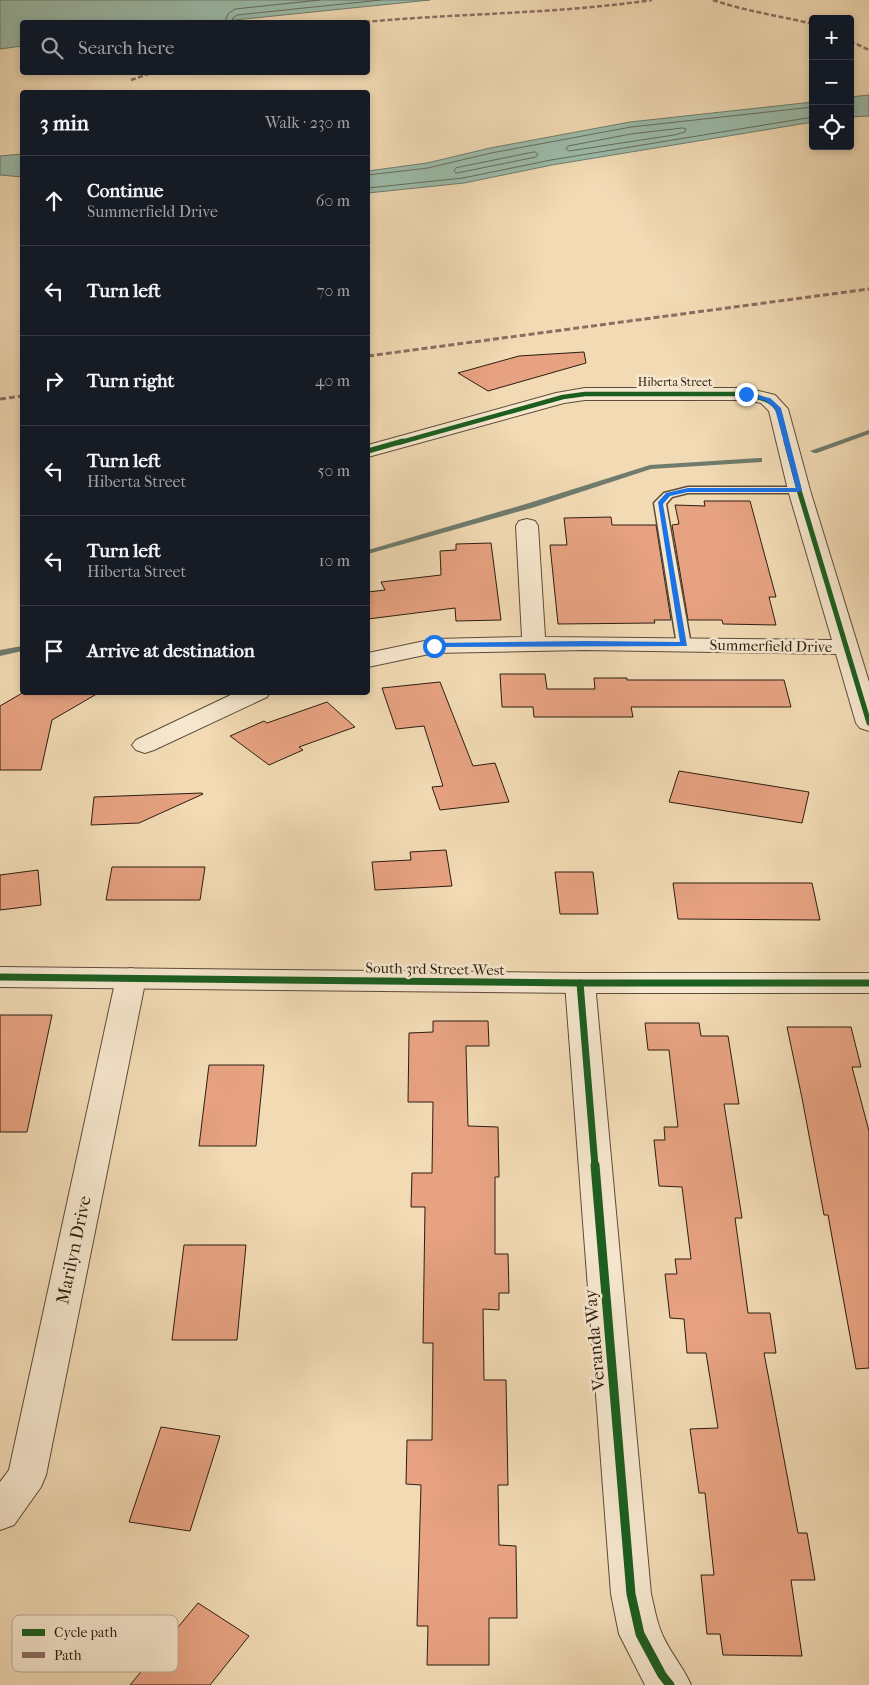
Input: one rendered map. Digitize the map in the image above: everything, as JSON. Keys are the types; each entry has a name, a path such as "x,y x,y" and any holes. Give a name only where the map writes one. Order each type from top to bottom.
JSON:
{"street":[{"name":"Hiberta Street","path":"370,450 563,397 585,394 746,394 768,399 778,408 799,490 869,723"},
{"path":"528,526 534,644"},
{"name":"Summerfield Drive","path":"370,660 434,646 534,644 846,646"},
{"path":"145,745 252,695"},
{"name":"South 3rd Street West","path":"0,977 580,983 869,983"},
{"name":"Marilyn Drive","path":"0,1513 27,1475 131,978"},
{"name":"Veranda Way","path":"580,983 632,1594 640,1634 662,1675 670,1685"}],"lane":[{"path":"684,645 660,503 668,495 688,490 799,490"}],"water":[{"path":"0,0 430,0 235,20 20,20 20,46 0,49"},
{"path":"869,95 869,116 854,117 854,97"},
{"path":"809,102 809,123 552,165 464,183 370,193 370,171 427,163 490,148 630,122"},
{"path":"20,154 20,177 0,175 0,156"}],"building":[{"path":"584,352 586,363 488,391 458,373 519,356"},
{"path":"704,501 750,501 776,597 769,597 776,625 723,624 722,620 688,620 672,525 679,524 675,505 705,506"},
{"path":"611,517 612,525 656,525 671,620 654,620 655,623 558,624 550,545 567,545 564,518"},
{"path":"491,543 501,620 456,621 455,608 370,619 370,592 385,590 381,582 441,575 440,551 456,550 456,544"},
{"path":"500,674 545,674 547,689 595,689 594,678 627,678 627,680 784,680 791,707 631,707 633,717 534,717 533,707 502,707"},
{"path":"440,682 473,766 495,763 509,802 440,810 432,787 443,786 424,726 396,729 382,688"},
{"path":"20,694 95,695 52,720 41,770 0,770 0,706"},
{"path":"327,702 355,727 299,747 303,750 269,765 230,736 264,721 267,723"},
{"path":"679,771 809,792 802,823 669,802"},
{"path":"202,793 139,823 91,825 94,797"},
{"path":"446,850 452,886 375,890 372,862 411,860 410,852"},
{"path":"112,867 205,867 200,900 106,900"},
{"path":"38,870 41,905 0,910 0,875"},
{"path":"555,872 593,872 598,914 560,914"},
{"path":"673,883 812,883 820,920 678,919"},
{"path":"0,1015 52,1015 27,1132 0,1132"},
{"path":"433,1021 488,1021 489,1046 466,1046 468,1126 498,1127 499,1177 495,1177 495,1254 508,1254 509,1293 499,1293 499,1310 483,1309 484,1380 506,1380 508,1485 498,1485 499,1545 516,1546 517,1618 489,1618 489,1665 427,1665 428,1626 417,1626 421,1485 406,1484 407,1440 432,1440 433,1343 423,1343 425,1207 411,1207 412,1173 432,1173 433,1102 408,1102 409,1033 433,1032"},
{"path":"645,1023 699,1023 701,1036 728,1036 739,1104 724,1104 742,1218 735,1218 748,1313 770,1313 776,1353 764,1353 798,1533 807,1533 815,1580 791,1580 802,1656 723,1655 720,1634 707,1634 701,1575 714,1575 705,1493 699,1493 690,1429 718,1428 706,1353 687,1353 684,1319 670,1318 665,1274 677,1274 675,1259 691,1259 682,1187 659,1186 654,1140 665,1140 664,1127 678,1127 669,1050 648,1050"},
{"path":"787,1027 851,1027 861,1067 852,1067 869,1131 869,1368 856,1369 828,1215 824,1215"},
{"path":"209,1065 264,1065 256,1146 199,1146"},
{"path":"184,1245 246,1245 237,1340 172,1340"},
{"path":"161,1427 220,1436 190,1531 129,1522"},
{"path":"198,1603 249,1636 210,1685 130,1685 141,1672 178,1672 178,1627"}],"waterway":[{"path":"814,451 869,432"},
{"path":"370,551 532,505 650,467 759,460"},
{"path":"0,653 20,649"}],"marked path":[{"path":"370,22 427,16 617,5 652,0"},
{"path":"713,0 733,7 765,12 809,23"},
{"path":"854,43 869,50"},
{"path":"131,80 145,75"},
{"path":"370,356 869,289"},
{"path":"0,399 20,396"}],"cycle path":[{"path":"370,450 563,397 585,394 746,394 768,399 778,409 799,490 869,723"},
{"path":"0,977 580,983 869,983"},
{"path":"580,983 631,1594 640,1634 662,1675 670,1685"}],"route":[{"path":"434,646 586,643 684,645 660,503 668,495 688,490 799,490 778,408 768,399 746,394"}]}
